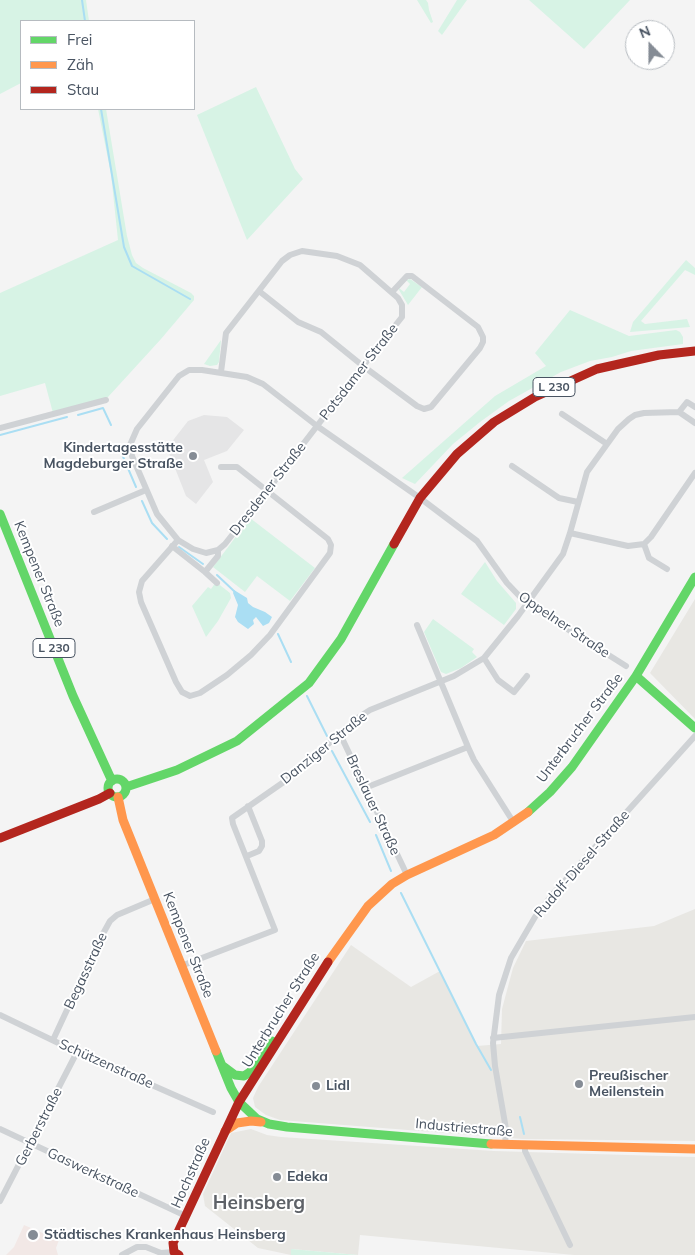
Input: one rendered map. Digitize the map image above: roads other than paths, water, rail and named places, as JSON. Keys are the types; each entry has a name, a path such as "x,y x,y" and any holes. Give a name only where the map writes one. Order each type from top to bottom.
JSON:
{"street":[{"name":"Potsdamer Straße","path":"220,372 226,333 282,261 290,255 302,251 337,256 360,265 398,298 402,305 402,317 317,426"},
{"path":"259,291 298,322 321,332 416,406 424,409 432,407 483,342 483,337 478,327 412,276 407,276 393,292"},
{"name":"L 230","path":"126,787 178,770 237,741 309,683 341,639 420,498 457,454 494,422 535,397 597,369 659,355 695,352"},
{"path":"218,550 206,553 193,549 178,540 157,514 132,456 130,445 137,429 179,376 189,370 220,372 247,377 263,384 317,426 420,498"},
{"path":"0,428 106,400"},
{"name":"Danziger Straße","path":"181,966 275,930 232,818 288,779 359,717 370,710 441,681 475,665 484,658 563,554 587,472 618,429 636,415 679,412 687,402 695,407"},
{"path":"679,412 695,423"},
{"path":"562,414 607,444"},
{"name":"Dresdener Straße","path":"205,572 218,556 218,550 317,426"},
{"path":"512,466 559,498 578,502"},
{"path":"178,540 142,581 139,592 141,602 176,682 182,692 190,696 213,684 251,655 270,635 330,553 331,545 328,539 237,467 221,467"},
{"path":"570,533 628,546 644,544 651,537 695,473"},
{"path":"94,512 146,490"},
{"name":"Oppelner Straße","path":"420,498 477,542 507,583 526,603 626,666"},
{"name":"Kempener Straße","path":"0,514 73,696 112,781"},
{"path":"644,544 649,558 667,569"},
{"path":"172,546 217,583"},
{"name":"Unterbrucher Straße","path":"239,1102 287,1024 368,906 392,884 407,875 494,835 514,823 544,798 572,767 636,676 695,577"},
{"path":"417,625 474,760 514,823"},
{"path":"484,658 498,680 514,692 527,676"},
{"path":"636,676 695,728"},
{"name":"Breslauer Straße","path":"340,734 407,875"},
{"name":"Rudolf-Diesel-Straße","path":"505,1145 506,1129 495,1066 493,1038 498,996 506,971 518,944 552,895 695,736"},
{"path":"365,788 468,747"},
{"path":"0,838 99,799 124,794 125,782 116,779 112,781 108,787 114,795"},
{"name":"Kempener Straße","path":"114,795 181,966 239,1102"},
{"path":"247,856 259,851 262,846 262,841 248,806"},
{"name":"Begasstraße","path":"53,1040 110,921 117,915 155,899"},
{"name":"Schützenstraße","path":"0,1015 77,1052 213,1112"},
{"path":"493,1038 695,1017"},
{"path":"222,1064 235,1075 244,1076 250,1072 270,1043 287,1024"},
{"name":"Gerberstraße","path":"0,1201 77,1052"},
{"name":"Industriestraße","path":"239,1102 257,1119 269,1124 505,1145 695,1150"},
{"name":"Hochstraße","path":"174,1254 174,1243 182,1214 239,1102"},
{"path":"225,1131 237,1123 245,1121 269,1124"},
{"name":"Gaswerkstraße","path":"0,1129 182,1214"},
{"path":"525,1146 525,1151 570,1245"},
{"path":"122,1255 137,1247 146,1247 161,1253 174,1254"}],"water":[{"path":"234,590 247,598 248,603 253,607 272,617 269,623 263,626 256,617 253,620 254,624 248,629 238,622 235,617 238,605 233,593"}],"waterway":[{"path":"82,0 85,20"},
{"path":"101,110 124,247 132,266 190,299"},
{"path":"78,415 103,408 111,425"},
{"path":"0,435 67,417"},
{"path":"118,445 136,487"},
{"path":"142,501 152,523 167,539"},
{"path":"179,547 203,564"},
{"path":"217,575 235,592"},
{"path":"278,634 291,662"},
{"path":"307,696 327,736"},
{"path":"332,751 370,822"},
{"path":"376,835 391,871"},
{"path":"401,893 476,1044 491,1070"},
{"path":"520,1117 524,1134"}],"place":[{"name":"Kindertagesstätte Magdeburger Straße","path":"193,456"},
{"name":"Preußischer Meilenstein","path":"579,1084"},
{"name":"Lidl","path":"316,1086"},
{"name":"Edeka","path":"277,1177"},
{"name":"Städtisches Krankenhaus Heinsberg","path":"33,1235"}],"district":[{"name":"Heinsberg","path":"259,1203"}]}
